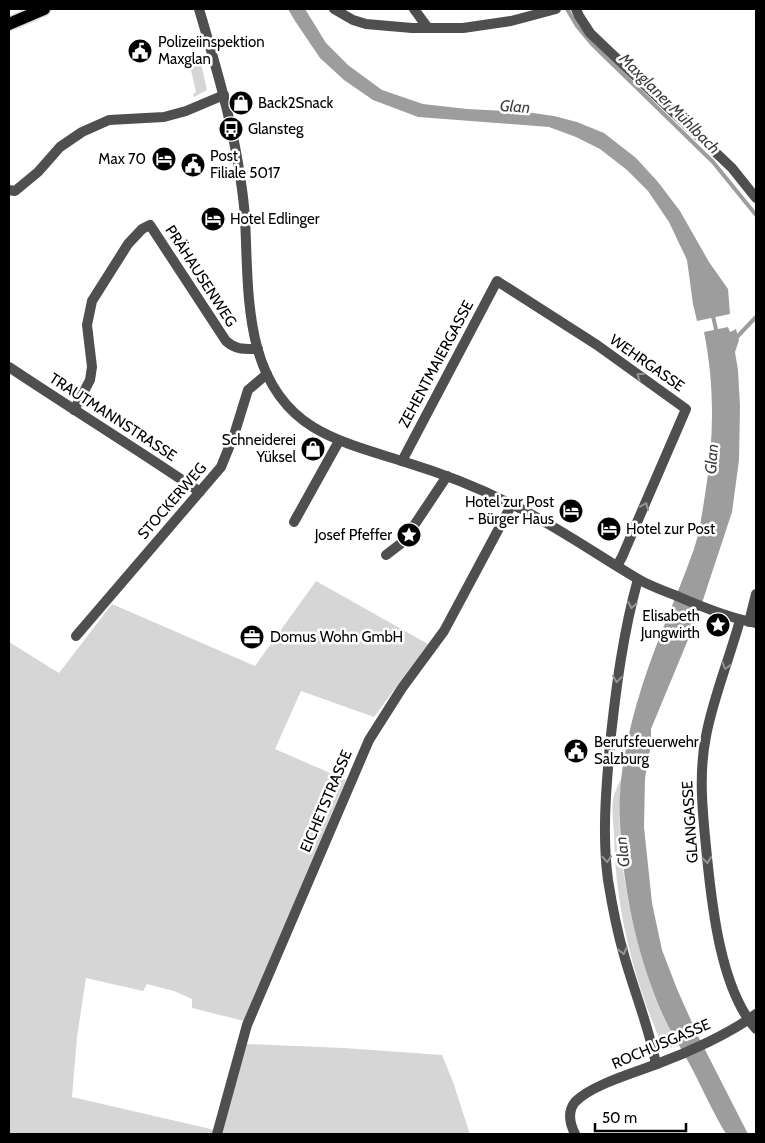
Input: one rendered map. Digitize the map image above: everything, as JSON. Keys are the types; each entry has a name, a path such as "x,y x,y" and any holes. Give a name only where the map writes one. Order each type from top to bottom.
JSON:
{"main road":[{"path":"9,24 44,9"}],"street":[{"path":"192,9 203,23"},
{"path":"199,9 224,95 238,162 245,216 249,311 258,349 267,374 284,403 312,426 339,441 447,476 512,504 638,579 704,607 748,622"},
{"path":"334,9 353,20 366,24 428,28 472,26 511,20 556,9"},
{"path":"414,9 428,28"},
{"path":"576,9 590,33 732,168 756,198"},
{"path":"9,190 15,191 38,172 60,147 82,132 109,120 164,117 186,111 224,95"},
{"name":"PRÄHAUSENWEG","path":"74,410 90,380 92,367 87,325 92,301 128,244 142,229 150,225 226,341 233,348 258,349"},
{"name":"ZEHENTMAIERGASSE","path":"402,461 497,281"},
{"name":"WEHRGASSE","path":"497,281 597,345 686,409 617,566"},
{"name":"TRAUTMANNSTRASSE","path":"9,367 127,442 200,492"},
{"name":"STOCKERWEG","path":"76,636 221,467 228,454 248,390 267,374"},
{"path":"294,522 339,441"},
{"path":"386,556 403,542 447,476"},
{"name":"EICHETSTRASSE","path":"217,1134 247,1025 369,740 402,688 444,631 512,504"},
{"path":"638,579 616,682 607,780 606,856 610,888 624,954 653,1048 656,1064"},
{"name":"GLANGASSE","path":"756,594 748,622 706,734 701,771 713,915 726,968 740,1004 752,1017 756,1029"},
{"name":"ROCHUSGASSE","path":"575,1134 570,1118 572,1108 586,1094 624,1076 679,1055 752,1017"}],"shaded area":[{"path":"196,59 201,63 207,90 194,97 193,94 196,92 190,62"},
{"path":"316,581 428,644 374,717 301,691 275,749 346,780 244,1021 192,1008 192,999 174,991 147,984 143,991 86,978 77,1037 72,1097 215,1130 214,1134 9,1134 9,642 59,673 112,604 255,666"},
{"path":"622,777 620,811 621,846 631,915 652,983 679,1046 670,1048 663,1047 652,1021 635,969 622,915 615,861 612,809 614,795"},
{"path":"245,1044 344,1048 442,1055 470,1134 221,1134"}],"water":[{"path":"288,9 305,9 326,43 348,65 382,90 423,104 554,116 577,122 604,133 636,158 658,182 680,211 709,262 728,289 730,314 697,321 687,260 669,222 648,191 627,170 600,149 576,137 549,127 418,117 373,100 344,80 320,58"},
{"path":"728,327 730,332 736,329 739,340 735,352 740,406 739,460 732,512 697,618 651,729 651,745 645,778 644,827 652,903 662,950 698,1036 748,1134 726,1134 669,1027 654,994 634,929 623,862 620,817 623,766 635,710 649,666 694,549 701,522 712,434 712,393 704,332"}],"waterway":[{"name":"Maxglaner Mühlbach","path":"567,9 577,26 592,44 713,162 756,215"},
{"name":"Glan","path":"713,316 717,334"},
{"name":"Maxglaner Mühlbach","path":"735,339 756,317"}],"place":[{"name":"Polizeiinspektion Maxglan","path":"140,51"},
{"name":"Back2Snack","path":"241,103"},
{"name":"Glansteg","path":"231,129"},
{"name":"Max 70","path":"164,159"},
{"name":"Post Filiale 5017","path":"193,165"},
{"name":"Hotel Edlinger","path":"213,219"},
{"name":"Schneiderei Yüksel","path":"313,449"},
{"name":"Hotel zur Post - Bürger Haus","path":"571,511"},
{"name":"Hotel zur Post","path":"609,529"},
{"name":"Josef Pfeffer","path":"409,535"},
{"name":"Elisabeth Jungwirth","path":"718,625"},
{"name":"Domus Wohn GmbH","path":"252,637"},
{"name":"Berufsfeuerwehr Salzburg","path":"576,751"}]}
